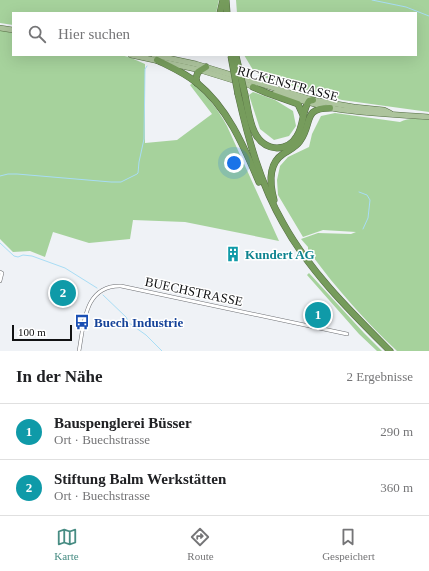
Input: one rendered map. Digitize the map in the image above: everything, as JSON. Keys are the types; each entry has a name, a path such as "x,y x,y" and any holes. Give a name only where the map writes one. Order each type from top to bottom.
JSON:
{"highway":[{"path":"220,12 223,0"},
{"path":"226,0 227,12"},
{"path":"233,56 238,94 253,151 262,179 278,215 296,244 317,273 347,308 390,351"},
{"path":"233,56 254,132 258,138 267,145 280,148 291,143 298,135 310,101"},
{"path":"156,58 182,72 197,83 213,99 230,123 249,158 265,194 272,202"},
{"path":"197,83 197,75 203,68"},
{"path":"253,87 298,104 304,116"},
{"path":"308,122 310,101"},
{"path":"278,215 271,188 273,167 280,156 298,144 304,134 312,112 320,108 330,108"}],"main road":[{"path":"0,28 12,30"},
{"name":"RICKENSTRASSE","path":"140,56 203,68 330,108 376,114 429,117"},
{"name":"RICKENSTRASSE","path":"203,68 253,87 310,101 384,110 393,114"}],"street":[{"path":"0,272 2,273 0,281"},
{"name":"BUECHSTRASSE","path":"79,351 89,304 100,291 112,286 121,286 348,334"}],"green space":[{"path":"0,0 219,0 216,12 12,12 12,25 0,23"},
{"path":"236,0 429,0 429,112 342,100 259,76 253,70 245,56 417,56 417,12 237,12"},
{"path":"0,30 12,33 12,56 124,56 145,64 145,143 177,140 212,114 190,85 193,83 212,103 227,126 279,241 185,222 133,220 130,239 89,243 53,232 45,257 30,251 13,252 0,239"},
{"path":"253,92 275,100 293,111 296,126 289,136 274,140 260,129 249,95"},
{"path":"335,113 400,122 410,119 429,120 429,351 397,351 361,315 339,290 318,264 308,250 308,247 301,239 318,233 351,234 356,232 323,230 303,237 278,195 277,180 280,166 288,157 309,147 312,134 321,116"},
{"path":"309,273 382,351 377,351 359,334 307,275"}],"waterway":[{"path":"372,0 406,7 429,16"},
{"path":"0,176 17,174 121,182 137,174 144,139 145,69 147,66"},
{"path":"359,192 367,195 370,200 368,218 363,229"},
{"path":"0,243 14,256 32,256 65,268 97,288"},
{"path":"103,295 126,317 129,323 146,335 162,351"}],"place":[{"name":"Kundert AG","path":"233,254"},
{"name":"Stiftung Balm Werkstätten","path":"63,293"},
{"name":"Bauspenglerei Büsser","path":"318,315"},
{"name":"Buech Industrie","path":"82,322"}]}
